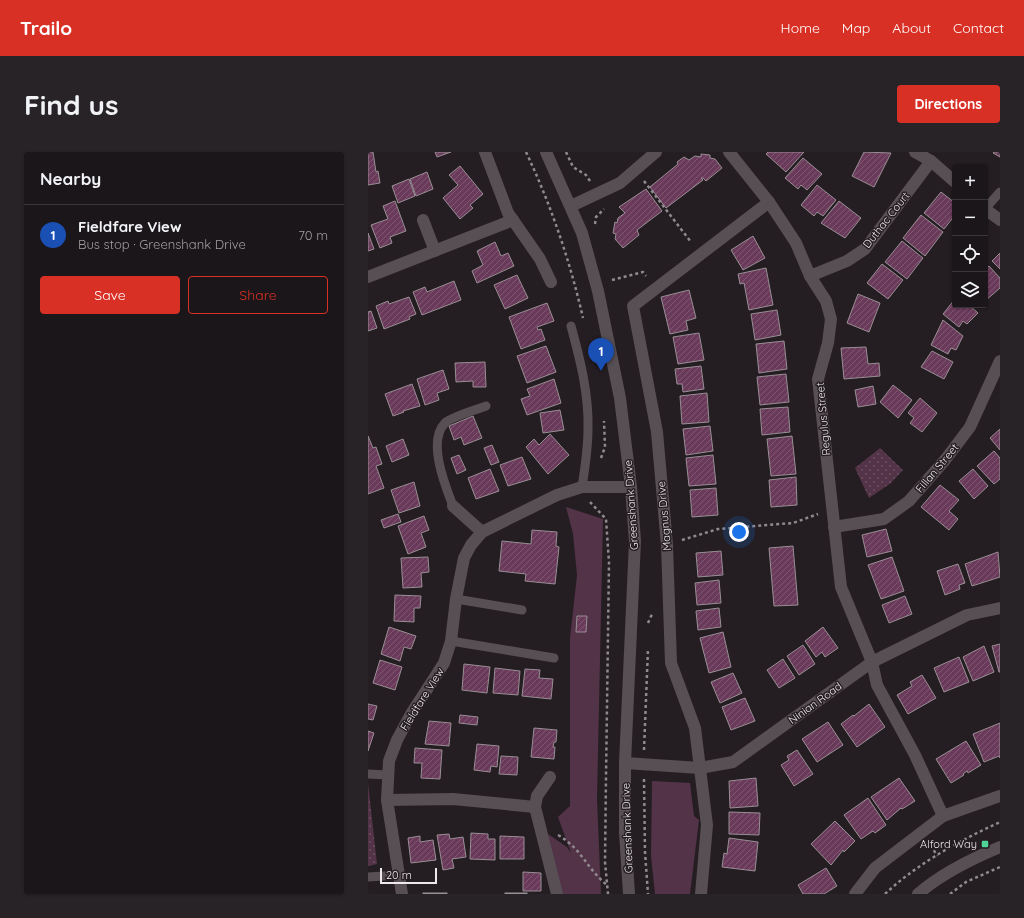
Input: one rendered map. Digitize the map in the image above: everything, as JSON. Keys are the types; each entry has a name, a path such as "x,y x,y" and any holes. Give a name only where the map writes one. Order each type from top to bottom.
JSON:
{"street":[{"path":"484,152 502,199 513,220 540,258 551,282"},
{"name":"Greenshank Drive","path":"546,152 582,233 596,284 612,354 631,487 635,541 625,764 625,832 629,894"},
{"path":"570,206 614,186 636,170 656,152"},
{"name":"Regulus Street","path":"729,152 769,202 796,243 810,276 826,301 831,319 828,343 818,379 841,587 872,662 877,684 915,755 944,816"},
{"path":"915,152 931,161 952,179"},
{"name":"Duthac Court","path":"810,276 847,261 865,249 931,161"},
{"name":"Magnus Drive","path":"701,894 707,825 694,728 671,663 667,545 657,432 633,306 769,202"},
{"path":"988,211 1000,220"},
{"path":"423,220 435,251"},
{"path":"368,277 513,220"},
{"name":"Fillan Street","path":"834,527 884,519 909,501 945,460 970,427 1000,361"},
{"name":"Fieldfare View","path":"402,894 387,800 389,761 397,740 411,714 444,663 451,641 456,598 464,558 471,545 482,532 540,502 586,487 631,487"},
{"path":"453,506 482,532"},
{"name":"Ninian Road","path":"625,764 700,768 733,762 872,662 967,615 1000,608"},
{"path":"550,777 537,796 535,806 557,894"},
{"path":"855,894 875,868 944,816 1000,796"},
{"path":"387,800 453,799 535,806"},
{"path":"918,894 927,886 972,859 1000,847"}],"lane":[{"path":"988,206 1000,192"},
{"path":"571,326 581,363 588,418 586,487"},
{"path":"453,506 445,485 439,459 437,442 439,432 446,422 486,406"},
{"path":"456,598 522,610"},
{"path":"451,641 554,658"},
{"path":"368,774 388,775"},
{"path":"368,877 399,875"}],"path":[{"path":"526,152 554,222 568,264 585,326"},
{"path":"636,170 700,254"},
{"path":"612,280 643,272 655,288"},
{"path":"597,462 603,456 605,447 603,414"},
{"path":"586,487 590,503 606,519 609,562 606,657 605,862 608,894"},
{"path":"667,545 718,529 793,523 832,510"},
{"path":"885,894 931,859 969,836 1000,822"},
{"path":"539,823 574,846 585,859 593,874 607,886"},
{"path":"951,894 966,882 1000,867"}],"shaded area":[{"path":"880,448 903,470 891,483 869,498 855,468"},
{"path":"566,507 603,519 597,799 601,894 561,894 548,834 567,847 571,853 558,817 570,806 570,638 577,575 573,534"},
{"path":"652,781 690,783 694,816 699,820 690,894 655,894 651,856"},
{"path":"368,783 377,864 368,866"}],"building":[{"path":"368,152 373,152 376,172 378,171 380,183 368,185"},
{"path":"435,152 451,152 437,157"},
{"path":"768,152 804,152 786,172 766,154"},
{"path":"864,152 891,153 874,187 852,176"},
{"path":"1000,152 1000,157 993,153"},
{"path":"701,154 710,155 710,158 715,159 722,168 706,181 701,178 703,180 666,208 650,187 678,164 677,162 684,157 689,160 695,156 701,157"},
{"path":"803,158 822,174 807,190 801,185 798,189 785,178"},
{"path":"460,166 483,194 470,205 473,208 460,219 443,198 458,185 449,175"},
{"path":"427,172 433,189 416,196 410,179"},
{"path":"409,179 415,196 398,203 392,186"},
{"path":"817,185 836,200 823,216 817,212 814,216 801,205"},
{"path":"646,189 662,211 637,230 639,235 623,248 615,239 616,234 613,233 615,222 617,223 618,218 625,213 619,207"},
{"path":"941,192 952,201 952,219 944,229 924,213"},
{"path":"395,201 406,231 390,237 392,243 380,248 371,225 388,219 383,206"},
{"path":"839,201 861,218 845,238 821,223"},
{"path":"921,215 943,232 925,256 903,238"},
{"path":"368,233 374,249 368,251"},
{"path":"753,236 765,258 743,270 731,250"},
{"path":"902,241 923,258 907,279 885,262"},
{"path":"495,242 501,256 508,253 514,266 477,283 472,271 483,265 477,251"},
{"path":"1000,253 1000,269 992,261"},
{"path":"882,264 903,280 888,299 867,283"},
{"path":"989,266 1000,278 1000,288 988,298 988,272"},
{"path":"766,268 773,305 749,310 744,283 740,284 738,274"},
{"path":"517,275 528,298 505,309 494,285"},
{"path":"454,281 461,300 422,315 413,292 425,287 427,292"},
{"path":"689,290 696,318 686,321 688,330 670,334 661,297"},
{"path":"858,294 880,303 869,332 847,323"},
{"path":"409,297 416,314 409,317 410,319 384,329 376,306 388,301 389,304"},
{"path":"547,303 554,321 537,327 538,330 541,329 545,340 521,349 509,317"},
{"path":"952,303 952,308 972,308 978,313 967,324 963,321 959,327 943,314"},
{"path":"777,310 781,335 755,340 751,314"},
{"path":"371,311 377,328 368,331 368,312"},
{"path":"943,320 963,336 956,350 951,348 948,354 931,345"},
{"path":"699,333 704,360 678,364 673,337"},
{"path":"784,341 787,369 759,373 756,344"},
{"path":"546,346 556,372 527,383 517,356"},
{"path":"866,347 868,364 879,363 880,376 844,379 841,348"},
{"path":"932,351 953,362 944,379 921,367"},
{"path":"485,362 486,387 473,387 473,381 456,382 455,363"},
{"path":"701,366 704,389 683,392 682,384 677,384 675,369"},
{"path":"443,370 449,389 437,393 439,400 425,405 417,379"},
{"path":"786,374 789,402 760,405 757,377"},
{"path":"554,379 561,403 527,415 521,399 530,396 527,389"},
{"path":"412,384 420,406 403,411 404,412 393,416 385,394"},
{"path":"893,385 912,400 898,418 880,402"},
{"path":"873,386 876,404 858,407 855,390"},
{"path":"707,393 709,422 682,424 680,396"},
{"path":"920,398 937,413 922,432 910,423 914,418 908,413"},
{"path":"788,407 790,432 762,435 760,409"},
{"path":"560,410 564,430 543,433 540,413"},
{"path":"473,416 482,438 464,445 461,437 454,440 449,426"},
{"path":"710,426 713,451 686,455 683,429"},
{"path":"1000,429 1000,450 990,438"},
{"path":"550,434 569,455 548,474 526,447 534,439 539,445"},
{"path":"368,436 373,448 376,447 382,464 376,466 384,488 368,494"},
{"path":"792,436 796,474 771,476 767,439"},
{"path":"403,439 409,455 392,462 386,446"},
{"path":"492,445 499,462 491,465 484,448"},
{"path":"994,451 1000,458 1000,479 994,484 977,466"},
{"path":"459,455 466,470 457,474 451,458"},
{"path":"713,455 716,484 689,486 686,458"},
{"path":"522,457 531,479 508,486 500,465"},
{"path":"490,469 499,491 476,499 468,478"},
{"path":"973,469 988,486 974,499 959,481"},
{"path":"796,477 797,505 771,507 769,480"},
{"path":"414,482 420,506 399,513 391,490"},
{"path":"940,485 959,500 949,511 958,519 949,530 921,507"},
{"path":"716,488 718,515 692,517 690,490"},
{"path":"398,514 401,522 384,528 381,520"},
{"path":"424,516 429,530 421,533 426,547 408,554 398,526"},
{"path":"886,529 892,551 867,557 862,535"},
{"path":"532,530 557,532 556,546 559,547 555,584 525,581 526,574 499,571 502,541 531,544"},
{"path":"793,546 798,605 774,606 769,548"},
{"path":"721,551 723,575 698,577 696,553"},
{"path":"998,552 1000,577 972,586 965,564"},
{"path":"428,557 429,572 421,573 422,587 403,588 401,558"},
{"path":"892,557 904,591 881,599 868,565"},
{"path":"958,564 965,583 959,585 960,589 945,595 937,571"},
{"path":"719,580 721,603 697,605 695,583"},
{"path":"395,595 421,596 420,608 414,608 414,622 394,621"},
{"path":"905,596 912,614 889,623 882,605"},
{"path":"719,608 721,627 698,630 696,611"},
{"path":"577,616 587,616 586,632 576,632"},
{"path":"389,627 416,636 411,649 404,647 400,661 381,654"},
{"path":"823,627 838,648 825,657 822,652 816,657 805,641"},
{"path":"723,632 731,667 709,673 700,638"},
{"path":"1000,644 1000,672 999,672 992,646"},
{"path":"803,645 815,664 799,675 787,656"},
{"path":"984,646 994,672 973,681 963,657"},
{"path":"959,657 969,682 944,692 934,668"},
{"path":"783,659 795,678 779,688 767,670"},
{"path":"380,660 402,667 395,690 373,683"},
{"path":"464,664 490,667 487,693 462,690"},
{"path":"495,668 520,671 518,695 493,693"},
{"path":"525,669 540,670 539,678 553,679 551,699 522,696"},
{"path":"733,673 742,693 720,703 711,682"},
{"path":"922,675 936,698 908,714 897,695 912,686 910,682"},
{"path":"745,698 755,721 731,730 722,707"},
{"path":"368,704 377,706 373,720 368,719"},
{"path":"869,704 885,727 857,747 841,724"},
{"path":"460,715 478,717 477,725 459,723"},
{"path":"429,721 451,723 449,746 425,744"},
{"path":"828,722 843,745 817,762 802,739"},
{"path":"1000,723 1000,758 999,756 984,762 973,734"},
{"path":"534,728 557,730 556,742 554,742 553,747 555,747 554,759 531,757"},
{"path":"368,731 374,733 368,751"},
{"path":"966,741 981,765 968,773 967,771 963,774 964,775 951,783 936,759"},
{"path":"477,744 499,746 497,767 491,766 490,772 474,770"},
{"path":"415,748 442,750 440,779 421,778 422,763 414,763"},
{"path":"797,750 813,774 794,786 781,765 789,760 787,756"},
{"path":"501,756 518,757 517,775 499,774"},
{"path":"756,778 758,806 730,808 729,781"},
{"path":"899,778 915,801 902,809 901,808 887,820 871,797"},
{"path":"868,798 886,825 875,833 873,831 861,839 844,815"},
{"path":"729,812 760,813 759,835 729,834"},
{"path":"835,821 855,841 844,852 843,850 831,865 811,844"},
{"path":"471,833 488,834 488,839 495,839 495,860 470,859"},
{"path":"449,834 450,839 463,837 466,857 452,859 454,868 443,870 437,835"},
{"path":"420,836 420,842 433,840 436,860 411,863 408,838"},
{"path":"500,836 524,837 524,859 500,859"},
{"path":"729,838 758,842 755,871 722,867 724,853 727,854"},
{"path":"826,868 837,886 824,894 803,894 798,885"},
{"path":"523,872 541,873 541,891 523,891"},
{"path":"447,893 447,894 423,894"},
{"path":"527,893 527,894 505,894"}],"place":[{"name":"Fieldfare View","path":"601,371"},
{"name":"Alford Way","path":"985,844"}]}
